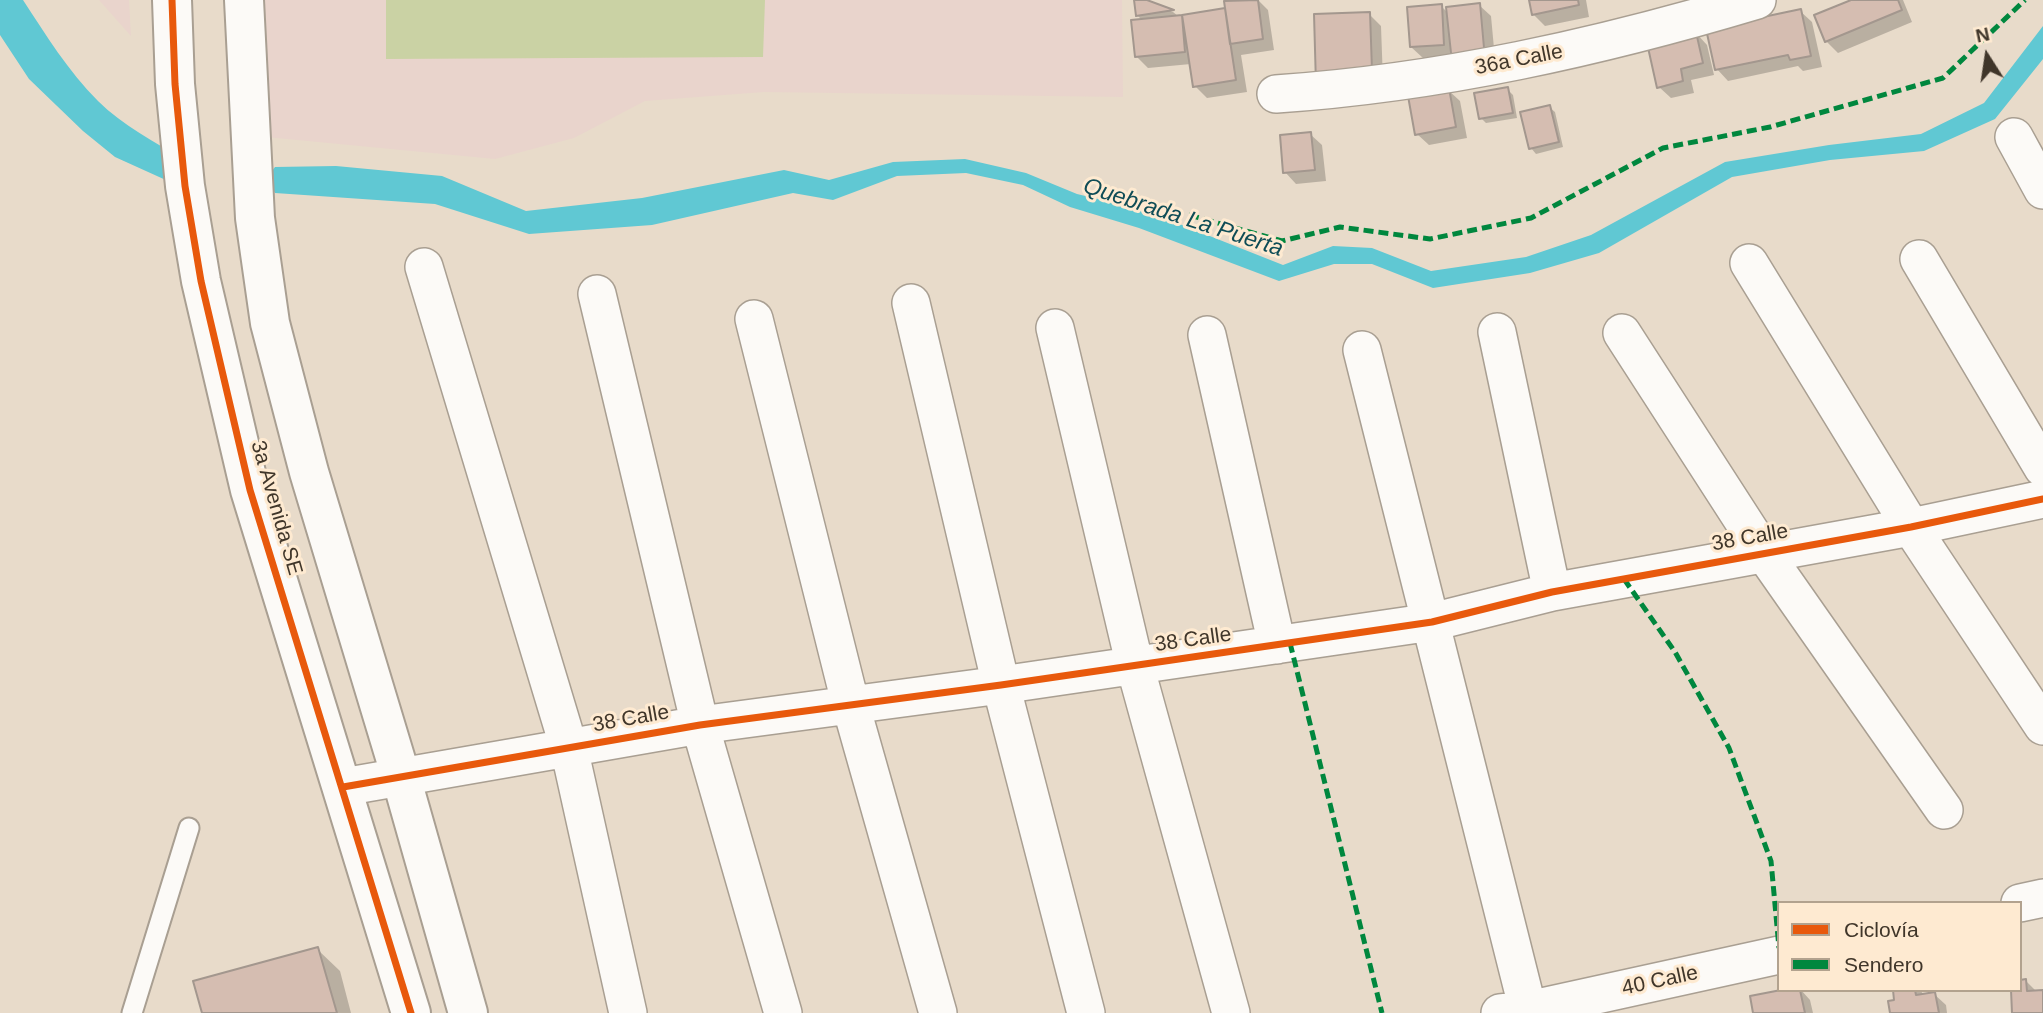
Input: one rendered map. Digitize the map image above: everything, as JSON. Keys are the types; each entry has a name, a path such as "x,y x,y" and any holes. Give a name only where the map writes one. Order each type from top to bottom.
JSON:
{"street":[{"name":"3a Avenida SE","path":"172,0 175,84 185,186 201,281 250,490 411,1013"},
{"name":"3a Avenida SE","path":"244,0 257,231 270,323 309,472 401,777 468,1013"},
{"name":"36a Calle","path":"1276,94 1333,90 1519,63 1684,22 1757,0"},
{"path":"2014,137 2043,190"},
{"path":"1919,259 2043,468"},
{"path":"1749,263 1911,527 2043,726"},
{"path":"424,267 569,748 628,1013"},
{"path":"597,294 699,725 783,1013"},
{"path":"911,303 1001,685 1086,1013"},
{"path":"754,318 851,706 938,1013"},
{"path":"1055,328 1135,666 1231,1013"},
{"path":"1497,332 1552,592"},
{"path":"1622,333 1764,553 1944,810"},
{"path":"1207,335 1277,645"},
{"path":"1362,350 1432,622 1514,1011"},
{"name":"38 Calle","path":"343,787 699,725 1001,685 1432,622 1552,592 1911,527 2043,499"},
{"path":"2022,903 2043,898"},
{"name":"40 Calle","path":"1514,1011 1777,955"}],"lane":[{"path":"131,1013 189,828"}],"shaded area":[{"path":"99,0 129,0 131,36"},
{"path":"265,0 1122,0 1123,97 764,92 645,101 574,138 495,159 266,137"}],"green space":[{"path":"386,0 765,0 763,57 386,59"}],"water":[{"path":"0,0 23,0 67,65 107,110 184,160 168,181 115,157 83,131 29,79 0,35"},
{"path":"2043,26 2043,59 1995,119 1924,151 1830,160 1732,177 1599,253 1530,273 1433,288 1372,264 1334,264 1279,281 1139,228 1070,207 1023,185 966,173 897,176 833,200 793,193 652,225 529,234 435,204 275,193 266,179 275,167 336,166 442,176 526,211 642,198 784,170 829,180 893,162 965,159 1026,173 1077,194 1144,210 1283,265 1333,246 1372,248 1431,271 1526,257 1591,235 1725,162 1829,145 1921,134 1984,103"}],"building":[{"path":"1134,0 1147,0 1174,10 1136,16"},
{"path":"1258,0 1263,39 1230,44 1224,1"},
{"path":"1529,0 1578,0 1579,5 1532,15"},
{"path":"1851,0 1898,0 1902,10 1825,42 1814,15"},
{"path":"1480,3 1485,59 1452,62 1446,7"},
{"path":"1442,4 1444,45 1410,47 1407,7"},
{"path":"1225,8 1236,80 1193,87 1182,15"},
{"path":"1801,9 1811,56 1790,60 1788,55 1715,70 1706,29"},
{"path":"1370,12 1372,70 1316,85 1314,14"},
{"path":"1182,15 1185,52 1135,57 1131,20"},
{"path":"1696,32 1703,63 1681,69 1683,81 1657,88 1647,43"},
{"path":"1508,87 1513,113 1479,119 1474,93"},
{"path":"1449,88 1456,127 1415,135 1408,96"},
{"path":"1550,105 1559,142 1529,149 1520,112"},
{"path":"1311,132 1315,170 1283,173 1280,135"},
{"path":"318,947 337,1013 202,1013 193,981"},
{"path":"2026,979 2027,991 2043,990 2043,1013 2012,1013 2011,992 2022,992 2022,980"},
{"path":"1777,991 1800,992 1805,1013 1753,1013 1750,996"},
{"path":"1893,992 1915,992 1916,995 1935,992 1939,1013 1890,1013 1888,1001 1894,1000"}],"marked path":[{"path":"1189,215 1282,241 1340,227 1430,239 1531,218 1663,148 1770,127 1943,78 2025,0"},
{"path":"1624,579 1675,652 1729,748 1771,861 1777,926"},
{"path":"1290,643 1382,1013"}],"cycle path":[{"path":"172,0 175,84 185,186 201,281 250,490 411,1013"},
{"path":"343,787 700,725 1001,685 1432,622 1552,592 1911,527 2043,499"}],"water label":[{"name":"Quebrada La Puerta","path":"1183,218"}]}
